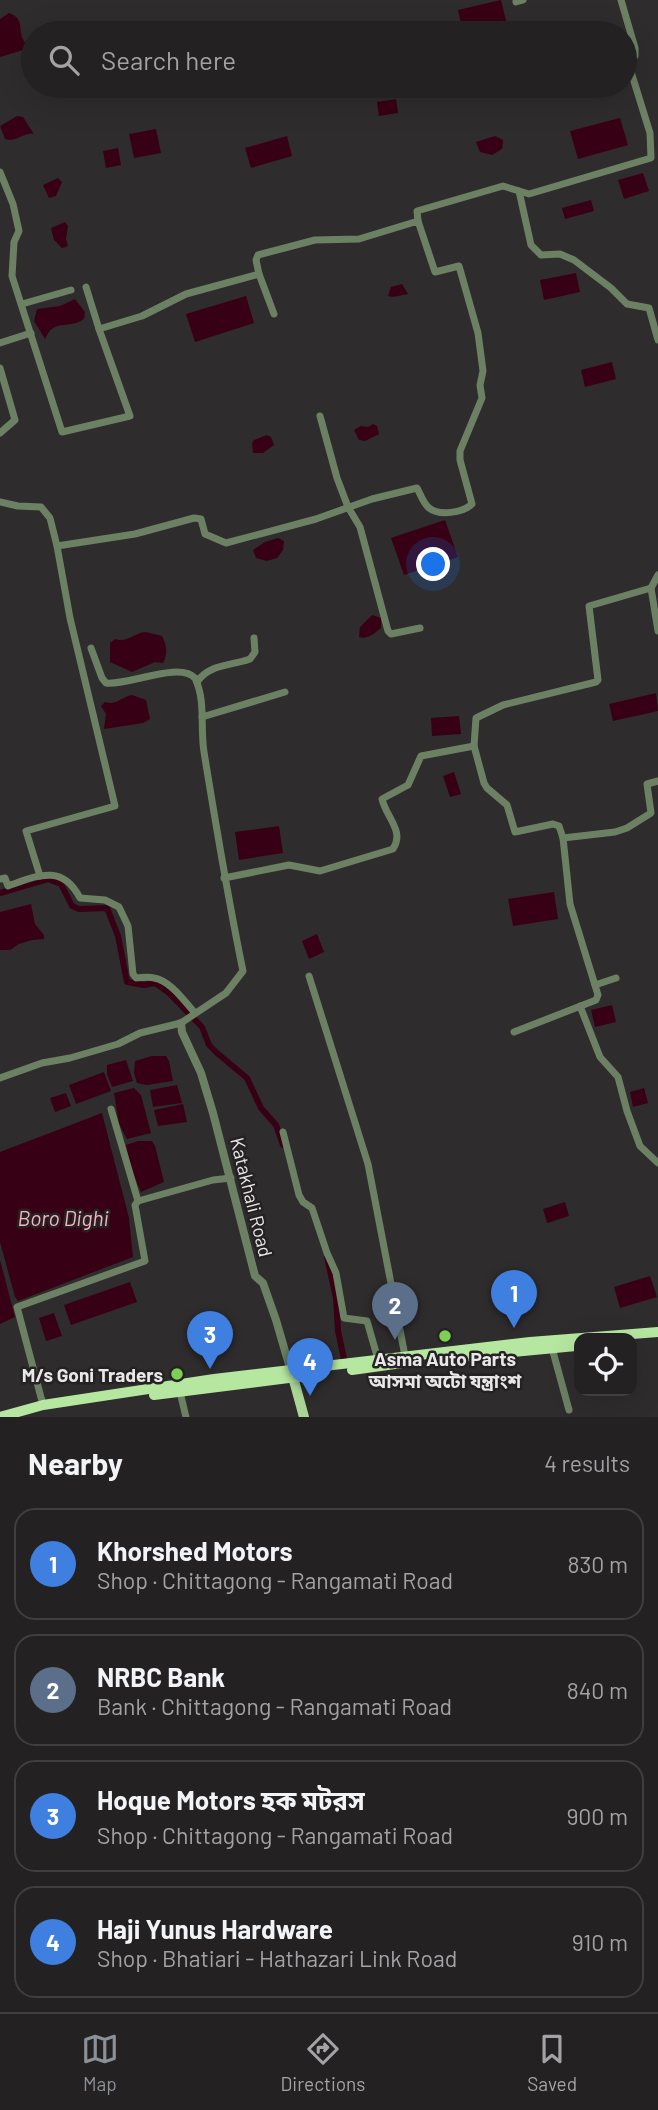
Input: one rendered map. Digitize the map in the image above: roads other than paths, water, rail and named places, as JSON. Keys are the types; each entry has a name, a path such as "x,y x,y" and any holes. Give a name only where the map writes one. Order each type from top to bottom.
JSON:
{"highway":[{"path":"379,1363 405,1356 530,1342 658,1332"},
{"path":"637,1340 658,1338"},
{"path":"22,1417 107,1400 180,1392 292,1374 379,1363 574,1346"},
{"path":"0,1417 43,1405 214,1379 292,1374"}],"main road":[{"path":"292,1374 304,1417"}],"street":[{"path":"621,0 627,21"},
{"path":"57,547 135,534 194,518 201,519 205,534 226,543 417,488 431,510 456,512 469,508 472,504 460,452 482,398 480,385 483,371 478,333 459,266 435,272 418,222 417,211 503,186 529,194 651,158 650,133 637,91"},
{"path":"0,172 13,204 19,231 14,242 12,276 62,432 130,416 86,287"},
{"path":"519,191 531,245 541,255 560,254 574,260 627,304 649,308 658,340"},
{"path":"274,314 259,274 256,260 258,255 315,240 359,239 418,222"},
{"path":"99,329 142,316 186,295 259,274"},
{"path":"22,304 71,290"},
{"path":"0,343 32,333"},
{"path":"0,368 15,420 0,433"},
{"path":"320,416 337,478 348,507 360,527 388,631 391,635 420,628"},
{"path":"0,502 41,507 50,519 69,618 115,806 26,831 40,876"},
{"path":"658,575 652,588 658,631"},
{"path":"514,1032 598,998 570,904 563,838 556,824 515,832 507,804 485,786 474,746 475,721 477,716 503,705 597,681 589,606 652,588"},
{"path":"197,682 203,673 212,668 250,659 255,652 254,638"},
{"path":"0,1078 42,1063 118,1044 140,1033 181,1023 226,993 243,971 224,878 202,740 202,703 197,682 191,673 185,672 106,683 91,648"},
{"path":"202,717 285,692"},
{"path":"224,878 289,865 320,871 393,849 398,841 398,833 382,799 408,785 421,756 474,746"},
{"path":"563,838 627,828 651,813 647,784 658,781"},
{"path":"0,879 5,878 8,886 40,876 63,877 74,887 79,898 105,900 119,906 128,926 133,974 136,978 152,977 162,980 195,1013"},
{"path":"309,976 368,1164 405,1356"},
{"path":"595,985 616,978"},
{"path":"580,1006 600,1057 618,1077 640,1146 658,1163"},
{"name":"Katakhali Road","path":"181,1023 182,1032 201,1073 256,1276 263,1283 292,1374"},
{"path":"111,1109 138,1202"},
{"path":"283,1132 299,1195 303,1202 312,1208 336,1273 344,1318 368,1321 379,1363"},
{"path":"43,1405 17,1307 145,1261 135,1205 138,1202 213,1180 231,1178"},
{"path":"552,1348 569,1410"},
{"path":"180,1392 186,1417"}],"water":[{"path":"501,0 506,21 460,21 458,10"},
{"path":"9,13 20,23 21,51 0,57 0,19"},
{"path":"396,99 398,113 379,116 377,102"},
{"path":"17,116 23,117 34,134 26,134 13,140 5,139 0,126"},
{"path":"620,118 628,145 578,159 570,131"},
{"path":"156,129 161,153 134,158 129,134"},
{"path":"287,136 292,156 251,168 245,148"},
{"path":"495,136 503,140 502,149 492,155 480,152 476,142"},
{"path":"118,148 121,165 106,168 103,151"},
{"path":"643,173 649,191 624,199 618,180"},
{"path":"58,178 62,182 56,196 49,198 43,185"},
{"path":"591,200 594,211 565,219 562,208"},
{"path":"65,222 68,226 68,246 62,248 54,240 51,228"},
{"path":"576,273 580,292 544,300 540,280"},
{"path":"402,284 408,294 388,296 391,287"},
{"path":"246,296 254,323 195,342 186,314"},
{"path":"75,299 85,312 84,319 57,326 45,339 34,321 37,309 60,306"},
{"path":"612,362 616,379 585,387 581,370"},
{"path":"373,424 377,426 379,434 365,441 359,440 354,430"},
{"path":"267,435 271,437 274,445 263,453 253,453 254,440"},
{"path":"445,520 458,557 404,575 391,538"},
{"path":"278,538 284,541 283,550 277,558 267,561 256,558 253,550"},
{"path":"372,615 381,618 381,628 368,637 359,637 360,627"},
{"path":"146,632 162,636 166,650 163,663 155,662 132,672 110,662 110,643 115,639 124,640"},
{"path":"656,693 658,711 613,721 609,704"},
{"path":"132,695 146,700 150,719 143,723 104,729 106,714 101,706 105,702 115,702"},
{"path":"459,716 461,734 432,736 431,718"},
{"path":"454,772 461,794 450,797 443,776"},
{"path":"279,826 283,853 239,860 235,832"},
{"path":"554,892 558,919 513,926 508,899"},
{"path":"31,904 35,924 44,939 19,944 10,950 0,950 0,912"},
{"path":"317,934 324,952 309,959 302,941"},
{"path":"612,1005 616,1022 595,1027 591,1010"},
{"path":"152,1056 166,1056 173,1081 147,1085 137,1083 135,1061"},
{"path":"126,1060 133,1081 112,1087 107,1065"},
{"path":"104,1072 111,1091 76,1104 69,1085"},
{"path":"177,1085 182,1103 153,1107 150,1090"},
{"path":"134,1088 141,1095 151,1133 127,1139 119,1124 114,1093"},
{"path":"644,1088 648,1103 633,1107 630,1092"},
{"path":"66,1093 71,1106 55,1112 50,1098"},
{"path":"183,1104 187,1122 158,1126 154,1110"},
{"name":"Boro Dighi","path":"102,1113 129,1218 133,1257 18,1301 0,1242 0,1152"},
{"path":"138,1141 152,1141 164,1182 141,1192 131,1168 126,1145"},
{"path":"565,1202 569,1216 547,1223 543,1209"},
{"name":"Boro Dighi","path":"0,1260 15,1317 0,1324"},
{"path":"650,1276 657,1297 620,1308 614,1287"},
{"path":"130,1282 137,1302 71,1325 64,1305"},
{"path":"54,1313 62,1336 46,1341 39,1318"}],"waterway":[{"path":"0,893 48,879 61,884 72,906 79,909 107,908 118,936 127,982 144,985 155,983 168,992 202,1027 209,1045 247,1078 261,1108 276,1125 283,1145"},
{"path":"327,1257 336,1298 338,1331 344,1359"}],"place":[{"name":"Khorshed Motors","path":"514,1328"},
{"name":"Asma Auto Parts আসমা অটো যন্ত্রাংশ","path":"445,1336"},
{"name":"NRBC Bank","path":"395,1340"},
{"name":"Hoque Motors হক মটরস","path":"210,1369"},
{"name":"M/s Goni Traders","path":"177,1374"},
{"name":"Haji Yunus Hardware","path":"310,1396"}]}
